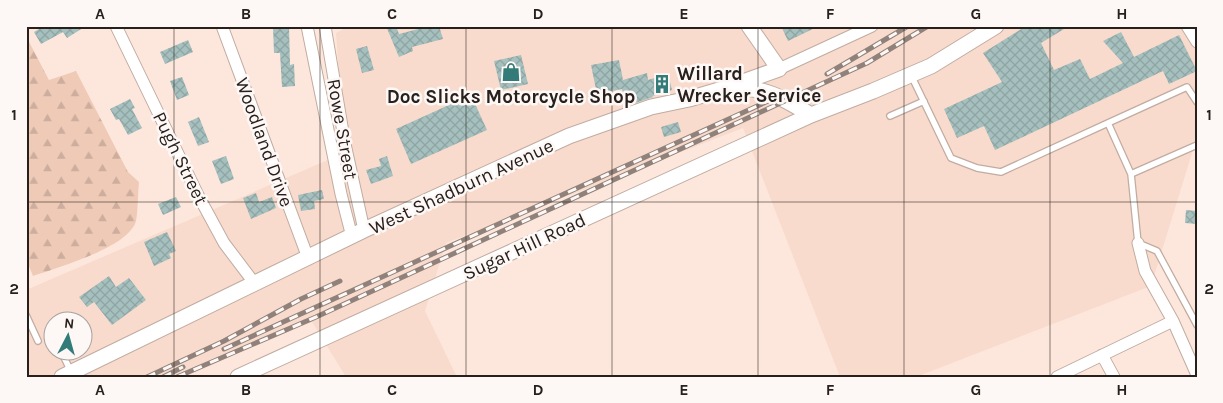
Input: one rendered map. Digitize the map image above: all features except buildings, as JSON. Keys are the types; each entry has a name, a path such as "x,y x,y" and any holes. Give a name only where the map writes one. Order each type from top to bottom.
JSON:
{"street":[{"name":"Pugh Street","path":"116,26 198,195 224,243 255,284"},
{"name":"Woodland Drive","path":"222,26 308,258"},
{"path":"307,26 341,194 358,234"},
{"name":"Rowe Street","path":"325,26 358,234"},
{"path":"749,26 780,68"},
{"name":"West Shadburn Avenue","path":"67,375 358,234 569,136 651,108 726,88 780,68 872,26"},
{"name":"Sugar Hill Road","path":"238,377 811,115 911,75 940,61 996,26"},
{"path":"1187,26 1197,42"},
{"path":"726,88 752,87 771,93 811,115"},
{"path":"1138,243 1145,271 1173,321 1196,371"},
{"path":"1057,377 1173,321"},
{"path":"1102,355 1114,377"}],"lane":[{"path":"911,75 951,158 978,168 1001,172 1187,87 1197,102"},
{"path":"890,116 924,101"},
{"path":"1108,123 1131,174 1138,243 1157,251 1197,325"},
{"path":"1131,174 1197,145"},
{"path":"26,315 38,341"},
{"path":"64,360 67,375"}],"shaded area":[{"path":"349,26 1197,26 1197,137 1151,286 916,377 840,377 743,128 446,243 425,311 457,377 346,377 312,322 172,377 26,377 26,290 344,153 336,33"}],"green space":[{"path":"26,36 49,80 76,71 128,172 139,182 136,221 128,233 118,241 89,256 33,276 26,259"}],"railway":[{"path":"827,74 908,26"},
{"path":"177,377 316,317 867,63 928,26"},
{"path":"224,349 777,97"},
{"path":"147,377 224,341 301,299 340,281"},
{"path":"163,377 183,367"}],"place":[{"name":"Doc Slicks Motorcycle Shop","path":"511,72"},
{"name":"Willard Wrecker Service","path":"662,84"}]}
